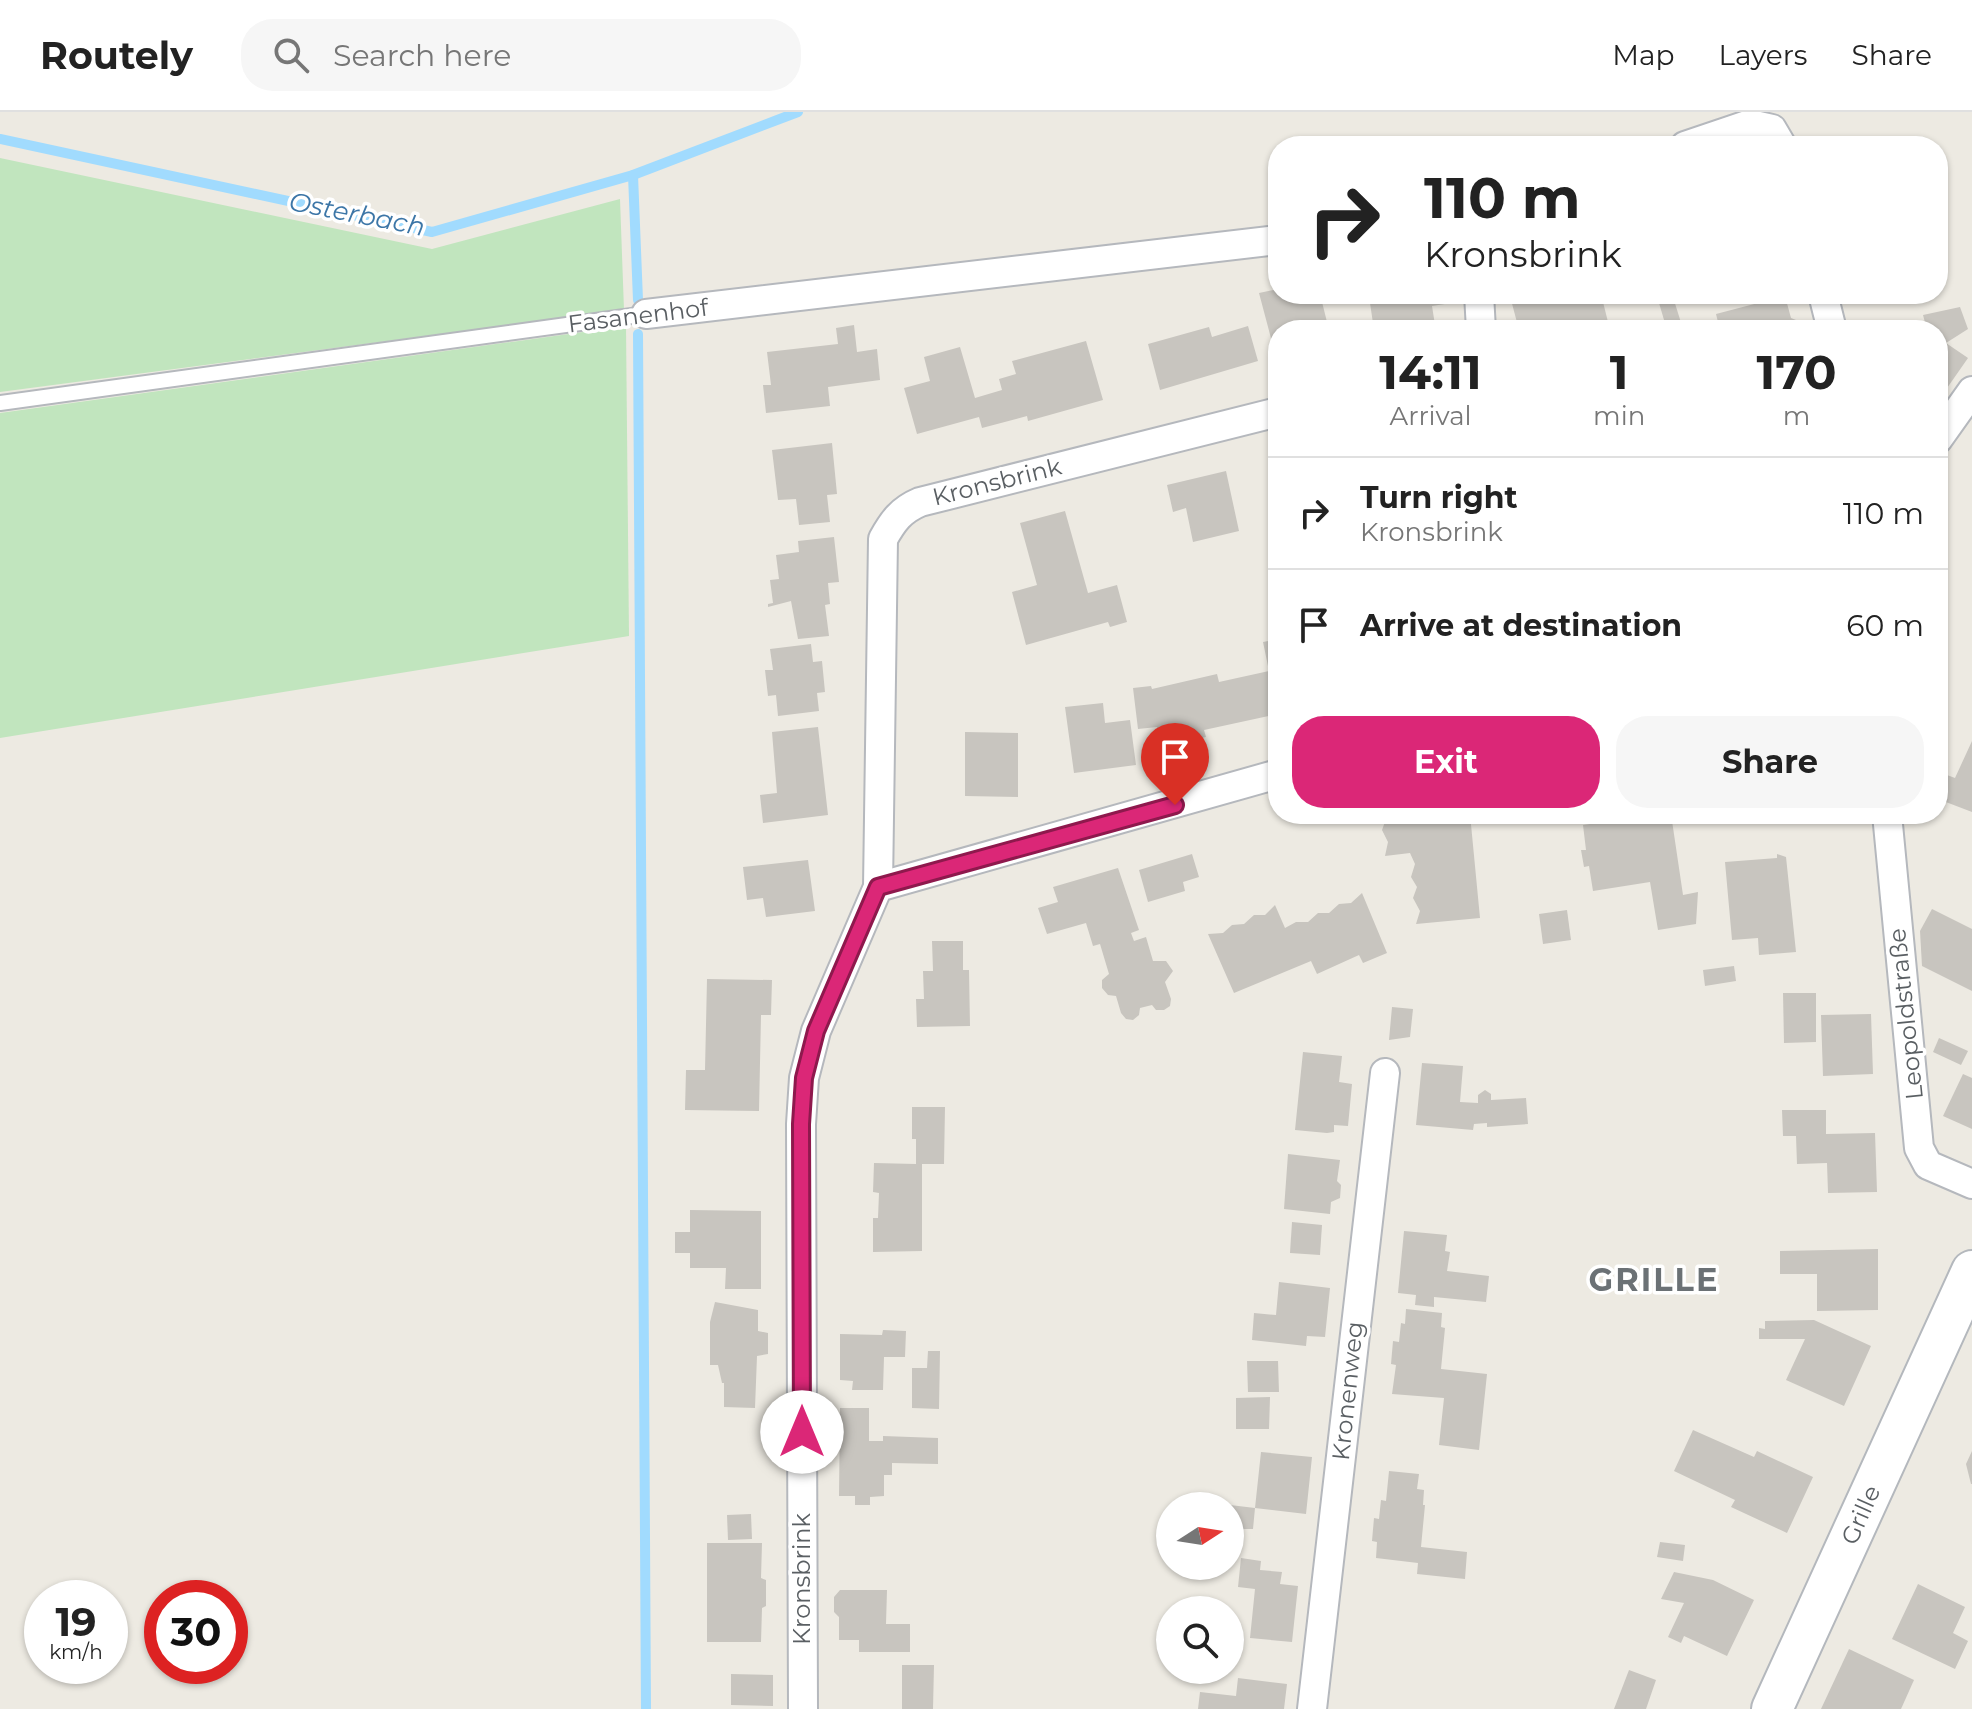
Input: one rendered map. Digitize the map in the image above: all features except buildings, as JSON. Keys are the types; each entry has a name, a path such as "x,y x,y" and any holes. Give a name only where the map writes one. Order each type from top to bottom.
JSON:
{"main road":[{"name":"Grille","path":"1772,1709 1972,1271"}],"street":[{"path":"1715,136 1750,124 1772,129 1776,136"},
{"name":"Fasanenhof","path":"646,314 1268,241"},
{"path":"1948,425 1972,391"},
{"name":"Kronsbrink","path":"803,1709 801,1124 804,1078 816,1031 878,887 883,539 894,520 906,508 920,502 1268,415"},
{"path":"878,887 1268,777"},
{"name":"Leopoldstraße","path":"1888,824 1919,1148 1928,1165 1972,1184"},
{"name":"Kronenweg","path":"1312,1709 1385,1073"}],"lane":[{"name":"Fasanenhof","path":"0,403 646,314"}],"green space":[{"path":"0,158 432,249 620,199 624,310 0,392"},
{"path":"626,326 629,636 0,738 0,413"}],"waterway":[{"name":"Osterbach","path":"0,139 432,232 633,175 798,112"},
{"path":"633,175 638,300"},
{"path":"638,334 646,1709"}],"district":[{"name":"GRILLE","path":"1654,1280"}],"route":[{"path":"802,1432 801,1124 804,1078 816,1031 878,887 1175,805"}]}
